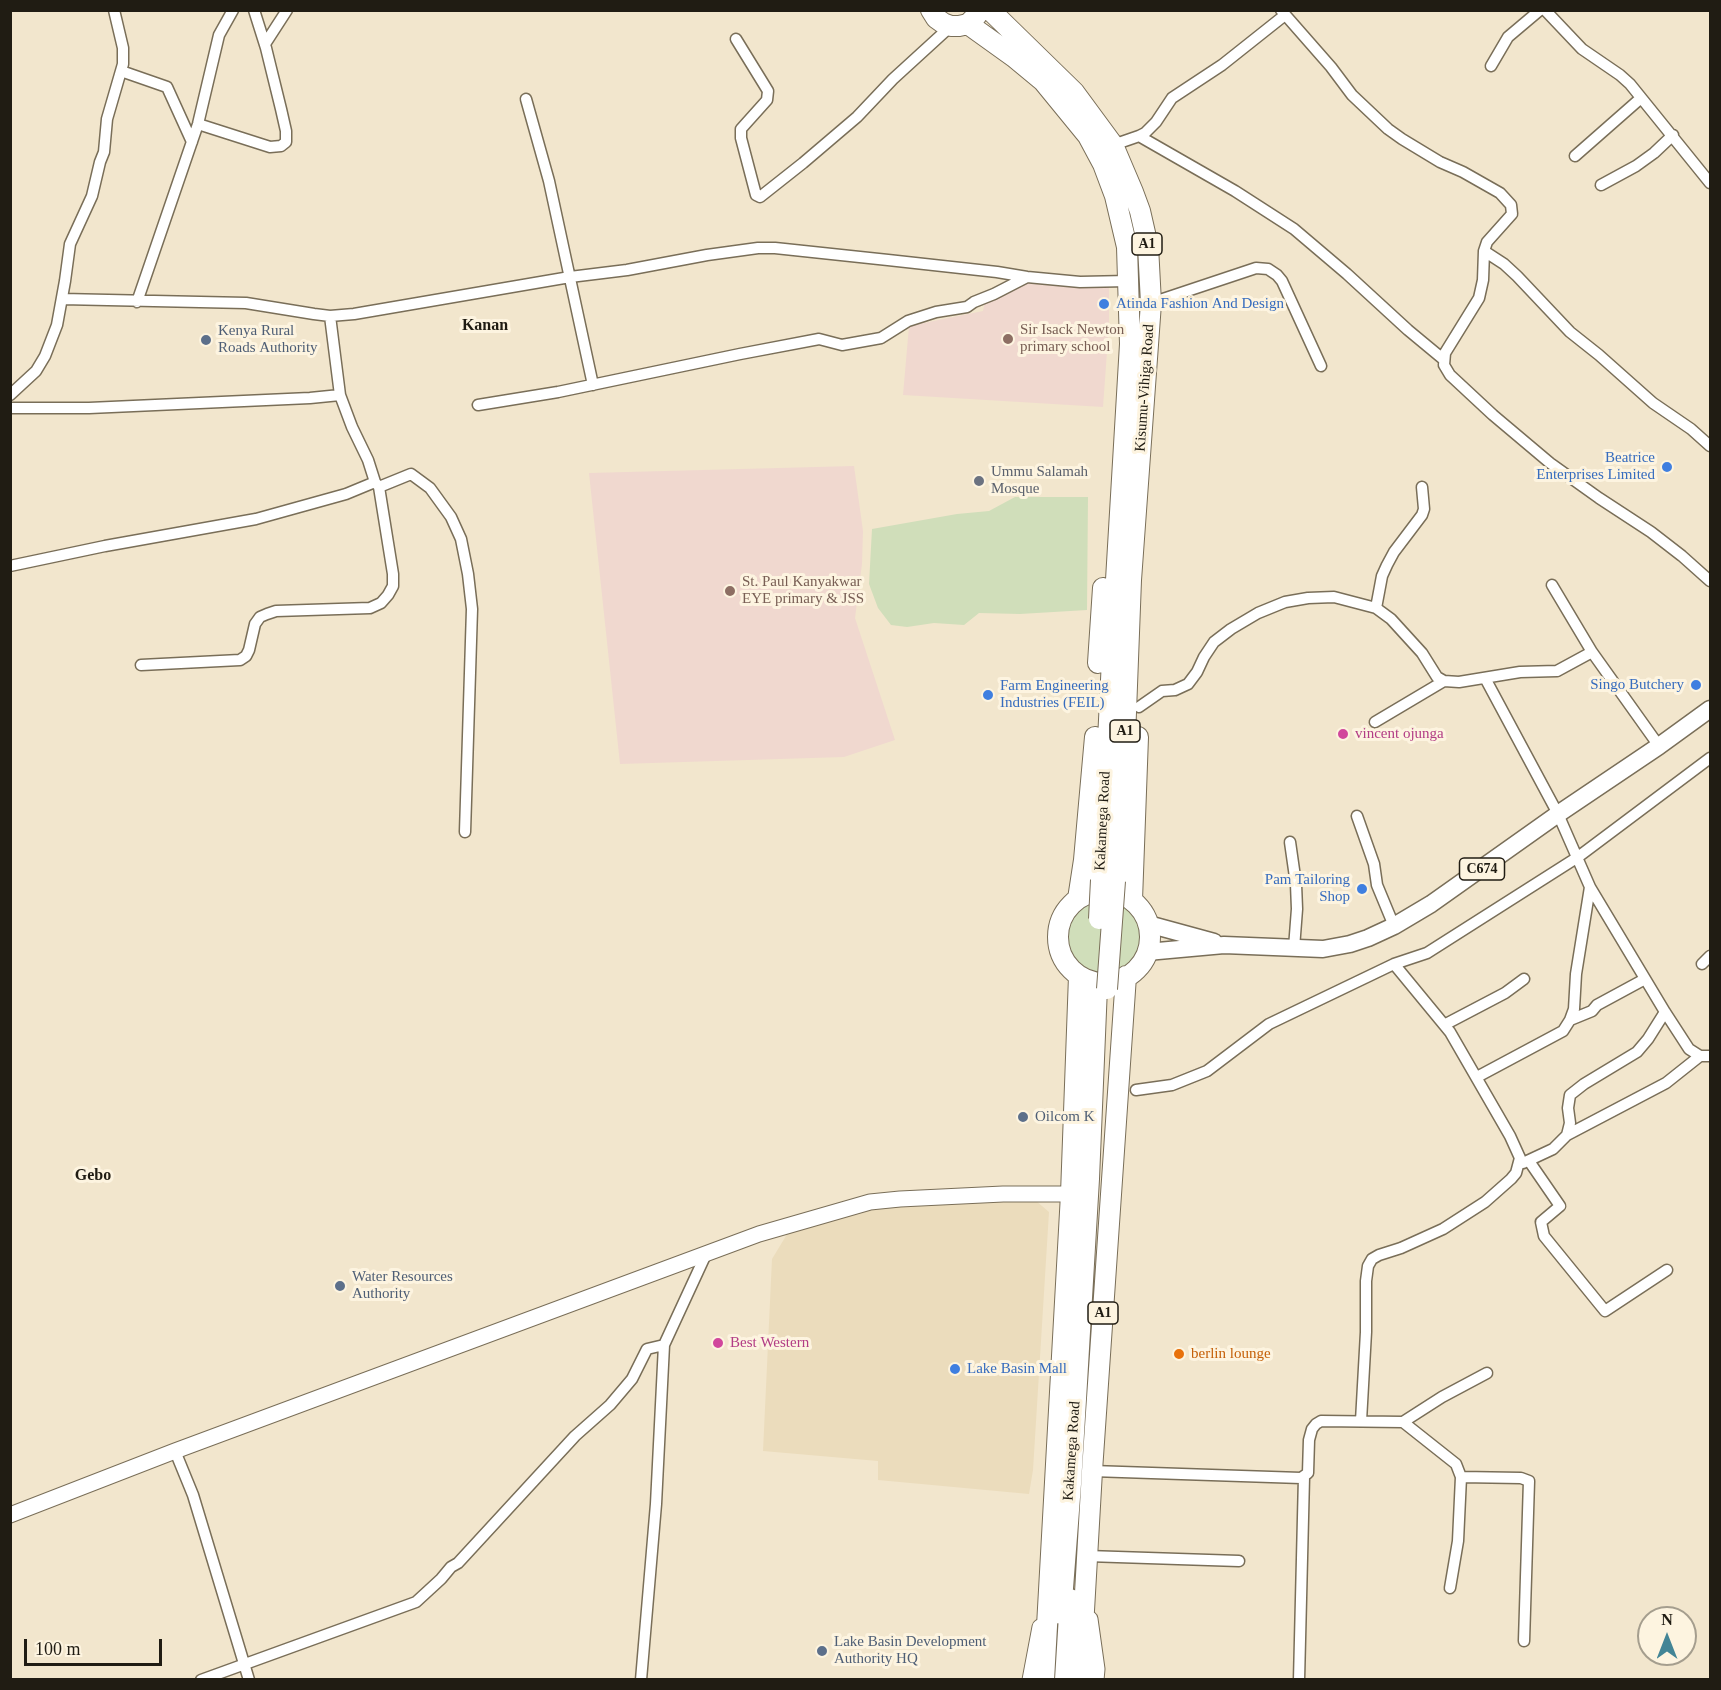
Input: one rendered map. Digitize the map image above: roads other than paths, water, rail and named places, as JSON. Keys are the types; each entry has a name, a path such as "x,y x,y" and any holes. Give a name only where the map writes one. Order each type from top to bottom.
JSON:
{"highway":[{"name":"A1","path":"932,10 936,18 943,23 966,20"},
{"name":"Kisumu-Vihiga Road","path":"990,10 1074,92 1113,145 1133,192 1142,221 1148,246 1151,303 1127,532"},
{"name":"Kakamega Road","path":"966,20 1043,81 1088,136 1103,164 1115,196 1127,247 1130,344 1127,532 1101,880 1089,1179 1058,1680"},
{"name":"A1","path":"1078,899 1084,860 1095,738 1100,616 1105,569 1109,548 1127,532 1142,554 1144,579 1132,900"},
{"name":"Kakamega Road","path":"1065,1680 1082,1468 1107,988 1125,738 1131,580 1127,532"},
{"path":"1105,891 1119,893 1132,900 1142,911 1148,924 1150,938 1147,952 1140,965 1130,975 1117,981 1088,980 1079,976 1066,963 1060,950 1058,935 1060,921 1067,909 1078,899 1091,893 1105,891"},
{"path":"1044,1680 1071,1194 1079,976"},
{"name":"A1","path":"1080,1680 1126,976"}],"main road":[{"name":"C674","path":"1147,952 1224,945 1323,949 1350,944 1394,926 1431,904 1710,709"},
{"name":"C674","path":"1148,924 1224,945"},
{"path":"10,1515 175,1451 759,1234 870,1202 1003,1194 1071,1194"},
{"path":"1030,1680 1049,1585"},
{"path":"1085,1587 1096,1680"}],"street":[{"path":"10,394 28,380 41,364 57,325 68,254 95,185 104,152 107,119 121,71 123,48 114,10"},
{"path":"137,302 198,124 219,35 233,10"},
{"path":"198,124 270,147 281,146 286,142 286,131 265,44 254,10"},
{"path":"265,44 287,10"},
{"path":"1491,66 1508,37 1540,10"},
{"path":"1545,10 1582,49 1630,84 1710,183"},
{"path":"1113,145 1139,136 1156,122 1172,98 1222,65 1283,13 1331,67 1352,95 1388,129 1440,162 1492,189 1510,202 1512,214 1487,242 1479,298 1445,353 1443,359 1446,370 1493,415 1550,463 1651,532 1710,581"},
{"path":"736,39 768,91 766,100 741,129 741,138 756,195 760,197 857,117 893,79 966,20"},
{"path":"121,71 167,87 192,142"},
{"path":"526,99 549,181 594,385"},
{"path":"1575,156 1641,99"},
{"path":"1601,185 1636,166 1673,135"},
{"path":"1139,136 1235,191 1294,229 1443,359"},
{"path":"62,299 246,303 330,316 758,248 1080,282 1128,281"},
{"path":"1484,251 1517,276 1570,332 1653,403 1691,429 1710,446"},
{"path":"1151,303 1256,268 1268,268 1282,281 1321,366"},
{"path":"478,405 594,385 819,339 842,345 881,338 908,321 936,312 967,307 1027,277"},
{"path":"141,665 240,660 249,650 255,624 260,617 276,611 370,608 381,603 393,586 393,574 377,484 340,395 330,316"},
{"path":"10,408 89,408 340,395"},
{"path":"10,566 105,546 256,519 411,474 430,488 451,517 460,539 472,609 465,832"},
{"path":"1376,608 1382,576 1387,565 1422,515 1424,509 1422,487"},
{"path":"1552,585 1592,652 1659,746"},
{"path":"1139,707 1162,691 1175,690 1188,684 1214,642 1258,613 1286,602 1326,597 1376,608 1391,619 1422,653 1437,677 1444,681 1458,682 1520,672 1557,670 1592,652"},
{"path":"1485,678 1558,814 1590,886 1689,1049 1705,1056"},
{"path":"1375,722 1444,681"},
{"path":"1136,1090 1172,1085 1207,1071 1269,1024 1394,963 1427,953 1578,857 1710,758"},
{"path":"1357,816 1374,864 1377,885 1394,926"},
{"path":"1290,842 1297,909 1294,948"},
{"path":"1477,1077 1563,1031 1570,1020 1574,1009 1576,974 1590,886"},
{"path":"1701,964 1710,956"},
{"path":"1394,963 1450,1032 1519,1152 1520,1158 1560,1206 1541,1222 1544,1236 1605,1311 1667,1270"},
{"path":"1444,1025 1505,993 1524,979"},
{"path":"1570,1020 1592,1011 1597,1005 1645,979"},
{"path":"1567,1135 1570,1123 1568,1108 1570,1095 1637,1052 1665,1012"},
{"path":"1361,1421 1366,1332 1366,1281 1368,1266 1372,1259 1379,1254 1401,1248 1443,1229 1477,1208 1511,1179 1524,1163 1553,1149 1567,1135 1666,1083 1705,1056"},
{"path":"641,1680 656,1504 664,1345 707,1252"},
{"path":"201,1680 416,1602 451,1567 458,1563 575,1436 610,1405 632,1379 647,1349 664,1345"},
{"path":"1299,1680 1304,1477 1308,1470 1310,1434 1316,1424 1321,1421 1403,1422 1487,1372"},
{"path":"1403,1422 1456,1464 1461,1477 1458,1541 1450,1588"},
{"path":"175,1451 193,1494 249,1680"},
{"path":"1092,1471 1304,1477"},
{"path":"1461,1477 1521,1478 1529,1481 1524,1641"},
{"path":"1087,1556 1239,1561"}],"place":[{"name":"Atinda Fashion And Design","path":"1104,304"},
{"name":"Sir Isack Newton primary school","path":"1008,339"},
{"name":"Kenya Rural Roads Authority","path":"206,340"},
{"name":"Beatrice Enterprises Limited","path":"1667,467"},
{"name":"Ummu Salamah Mosque","path":"979,481"},
{"name":"St. Paul Kanyakwar EYE primary & JSS","path":"730,591"},
{"name":"Singo Butchery","path":"1696,685"},
{"name":"Farm Engineering Industries (FEIL)","path":"988,695"},
{"name":"vincent ojunga","path":"1343,734"},
{"name":"Pam Tailoring Shop","path":"1362,889"},
{"name":"Oilcom K","path":"1023,1117"},
{"name":"Water Resources Authority","path":"340,1286"},
{"name":"Best Western","path":"718,1343"},
{"name":"berlin lounge","path":"1179,1354"},
{"name":"Lake Basin Mall","path":"955,1369"},
{"name":"Lake Basin Development Authority HQ","path":"822,1651"}],"district":[{"name":"Kanan","path":"485,326"},
{"name":"Gebo","path":"93,1176"}]}
